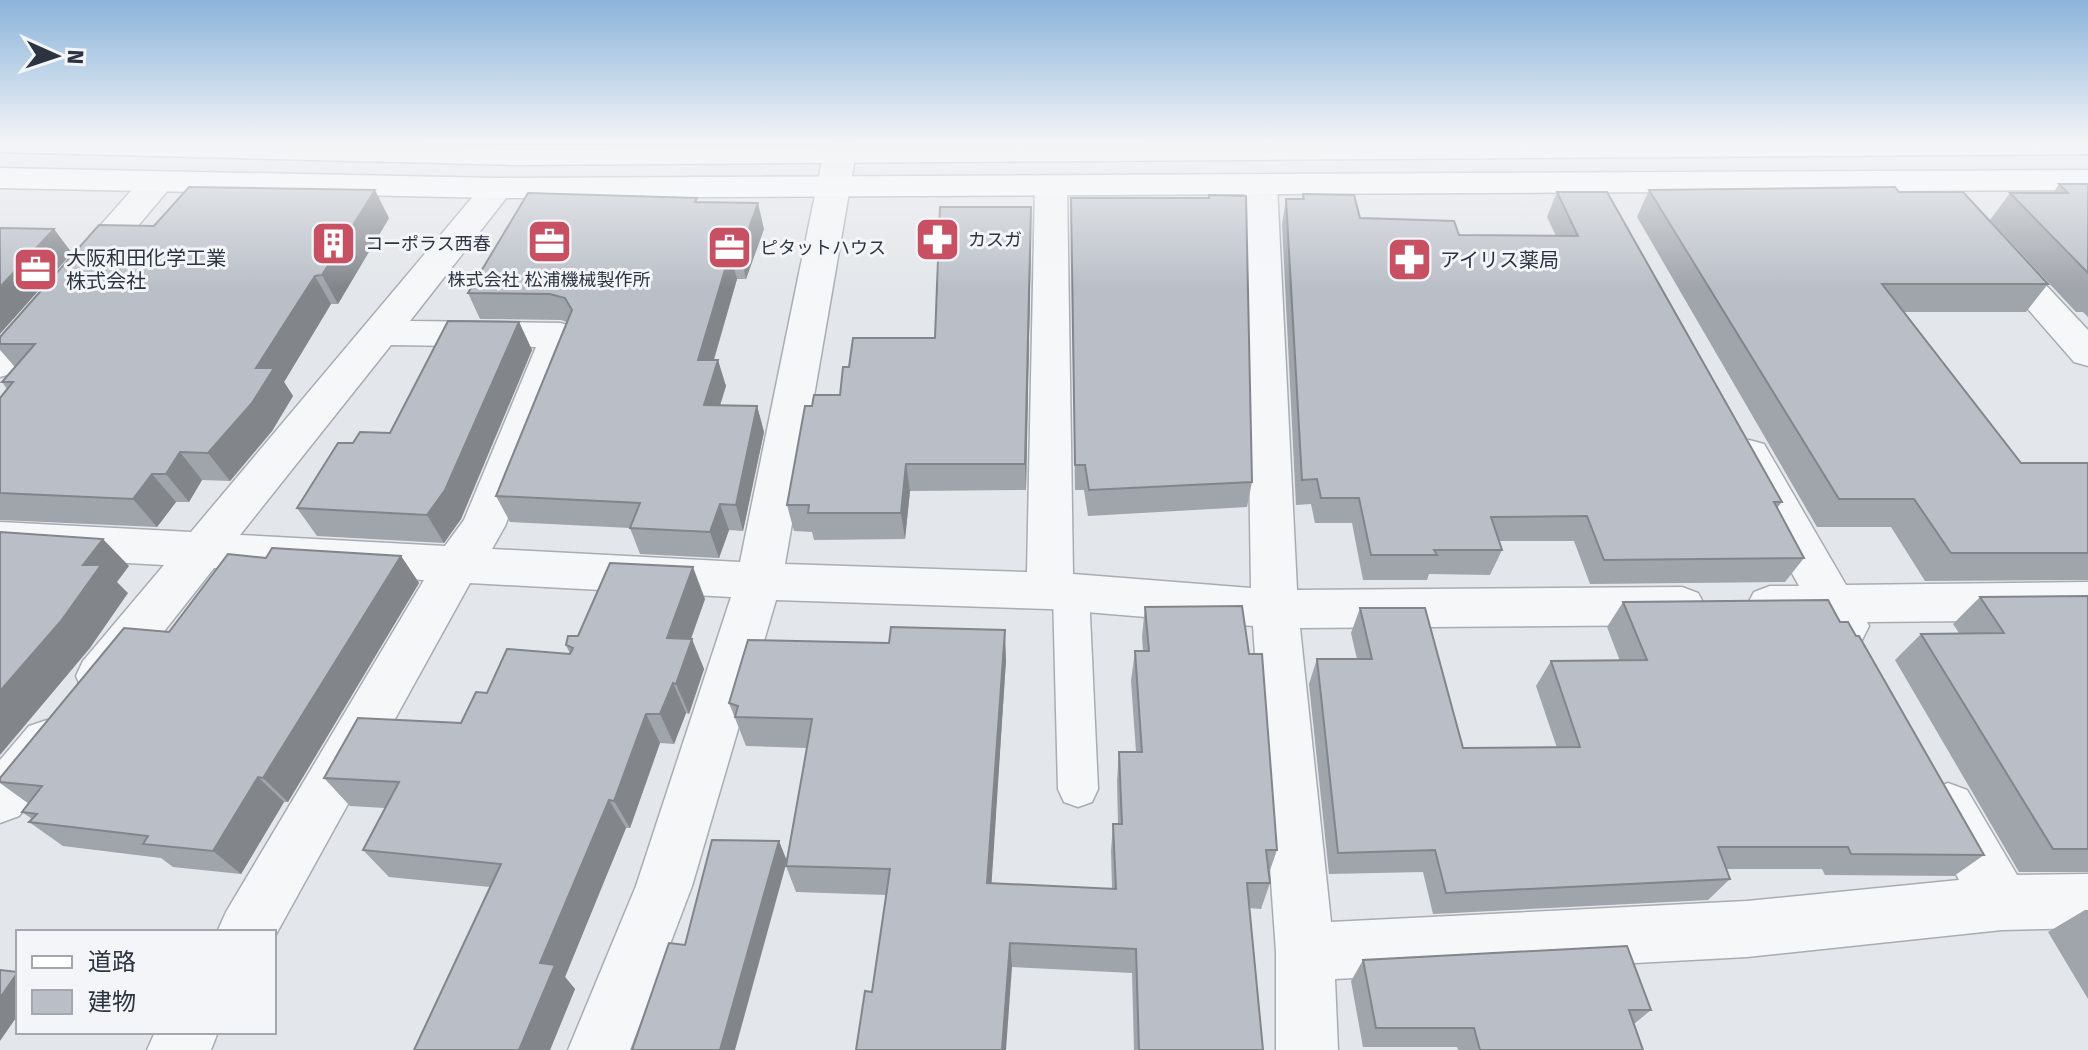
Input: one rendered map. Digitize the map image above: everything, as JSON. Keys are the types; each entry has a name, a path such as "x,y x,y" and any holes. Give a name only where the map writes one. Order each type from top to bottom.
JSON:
{"street":[{"path":"0,364 150,190"},
{"path":"0,799 381,333 490,190"},
{"path":"599,1050 664,886 759,581 833,190"},
{"path":"1051,190 1060,592"},
{"path":"1261,190 1275,609 1305,952 1307,1050"},
{"path":"1600,190 1619,222"},
{"path":"1939,190 2088,353"},
{"path":"247,930 458,563 483,526 560,335 381,333"},
{"path":"1732,425 1864,659"},
{"path":"0,539 759,581 1060,592 1275,609 2088,601"},
{"path":"1925,767 2002,903"},
{"path":"1305,952 1747,929 2002,903 2088,901"}],"lane":[{"path":"1060,592 1078,789"}],"building":[{"path":"186,190 375,190 322,275 315,276 256,368 274,368 252,403 208,453 180,452 166,474 152,474 133,499 0,493 0,398 13,382 2,382 35,344 0,344 0,337 99,225 154,226"},
{"path":"1649,190 1963,192 2048,284 1882,284 2021,463 2088,463 2088,553 1951,553 1914,499 1839,499"},
{"path":"2065,190 2088,190 2088,273 2010,193 2068,193"},
{"path":"1557,192 1607,192 1782,502 1774,502 1804,558 1604,560 1587,516 1491,517 1502,550 1434,550 1437,555 1371,555 1359,498 1321,498 1317,479 1302,480 1286,199 1304,199 1303,194 1354,195 1360,218 1454,221 1459,235 1578,236"},
{"path":"528,193 758,203 740,253 730,253 698,360 718,360 704,405 757,406 736,505 720,504 710,532 630,528 640,503 496,496 572,310 565,298 550,294 468,293"},
{"path":"1209,195 1246,196 1252,482 1089,490 1085,465 1075,465 1071,198 1209,198"},
{"path":"940,207 1031,207 1025,464 906,464 901,513 808,513 809,505 787,505 805,406 812,406 814,395 840,395 843,367 849,367 853,338 935,338"},
{"path":"0,228 54,229 0,287"},
{"path":"448,321 519,322 445,490 427,515 297,508 338,443 353,443 360,432 390,433"},
{"path":"0,532 103,539 83,565 101,565 61,621 0,691"},
{"path":"272,548 401,556 263,778 258,777 213,851 143,844 148,836 29,822 37,814 22,812 42,786 0,782 0,778 124,628 169,632 228,554 266,558"},
{"path":"610,563 693,567 667,638 692,639 676,684 673,683 660,714 646,714 614,801 609,800 540,963 555,965 519,1050 414,1050 501,864 363,850 399,782 324,778 358,718 461,723 476,692 487,693 507,649 570,654 573,648 566,645 568,636 578,636"},
{"path":"2088,596 2088,849 2053,849 1921,634 2004,633 1980,597"},
{"path":"1828,600 1840,622 1848,622 1859,636 1984,855 1851,854 1848,847 1718,847 1730,879 1446,893 1435,850 1338,853 1317,659 1372,659 1360,608 1425,608 1463,748 1580,747 1551,661 1647,660 1623,602"},
{"path":"1242,606 1249,654 1262,654 1277,850 1266,850 1270,883 1247,883 1263,1050 1139,1050 1136,949 1010,943 1002,1050 856,1050 865,991 872,992 890,869 786,866 812,719 735,717 738,706 729,703 748,640 889,643 891,627 1005,630 987,883 1116,889 1113,824 1122,824 1119,752 1142,752 1135,651 1149,651 1145,607"},
{"path":"712,840 779,841 720,1050 632,1050 669,943 685,945"},
{"path":"1627,946 1651,1010 1629,1010 1643,1050 1480,1050 1474,1028 1376,1028 1363,960"},
{"path":"0,970 16,972 16,975 0,998"}],"place":[{"name":"カスガ","path":"937,240"},
{"name":"株式会社 松浦機械製作所","path":"549,242"},
{"name":"コーポラス西春","path":"334,244"},
{"name":"ピタットハウス","path":"729,248"},
{"name":"アイリス薬局","path":"1409,260"},
{"name":"大阪和田化学工業 株式会社","path":"35,270"}]}
